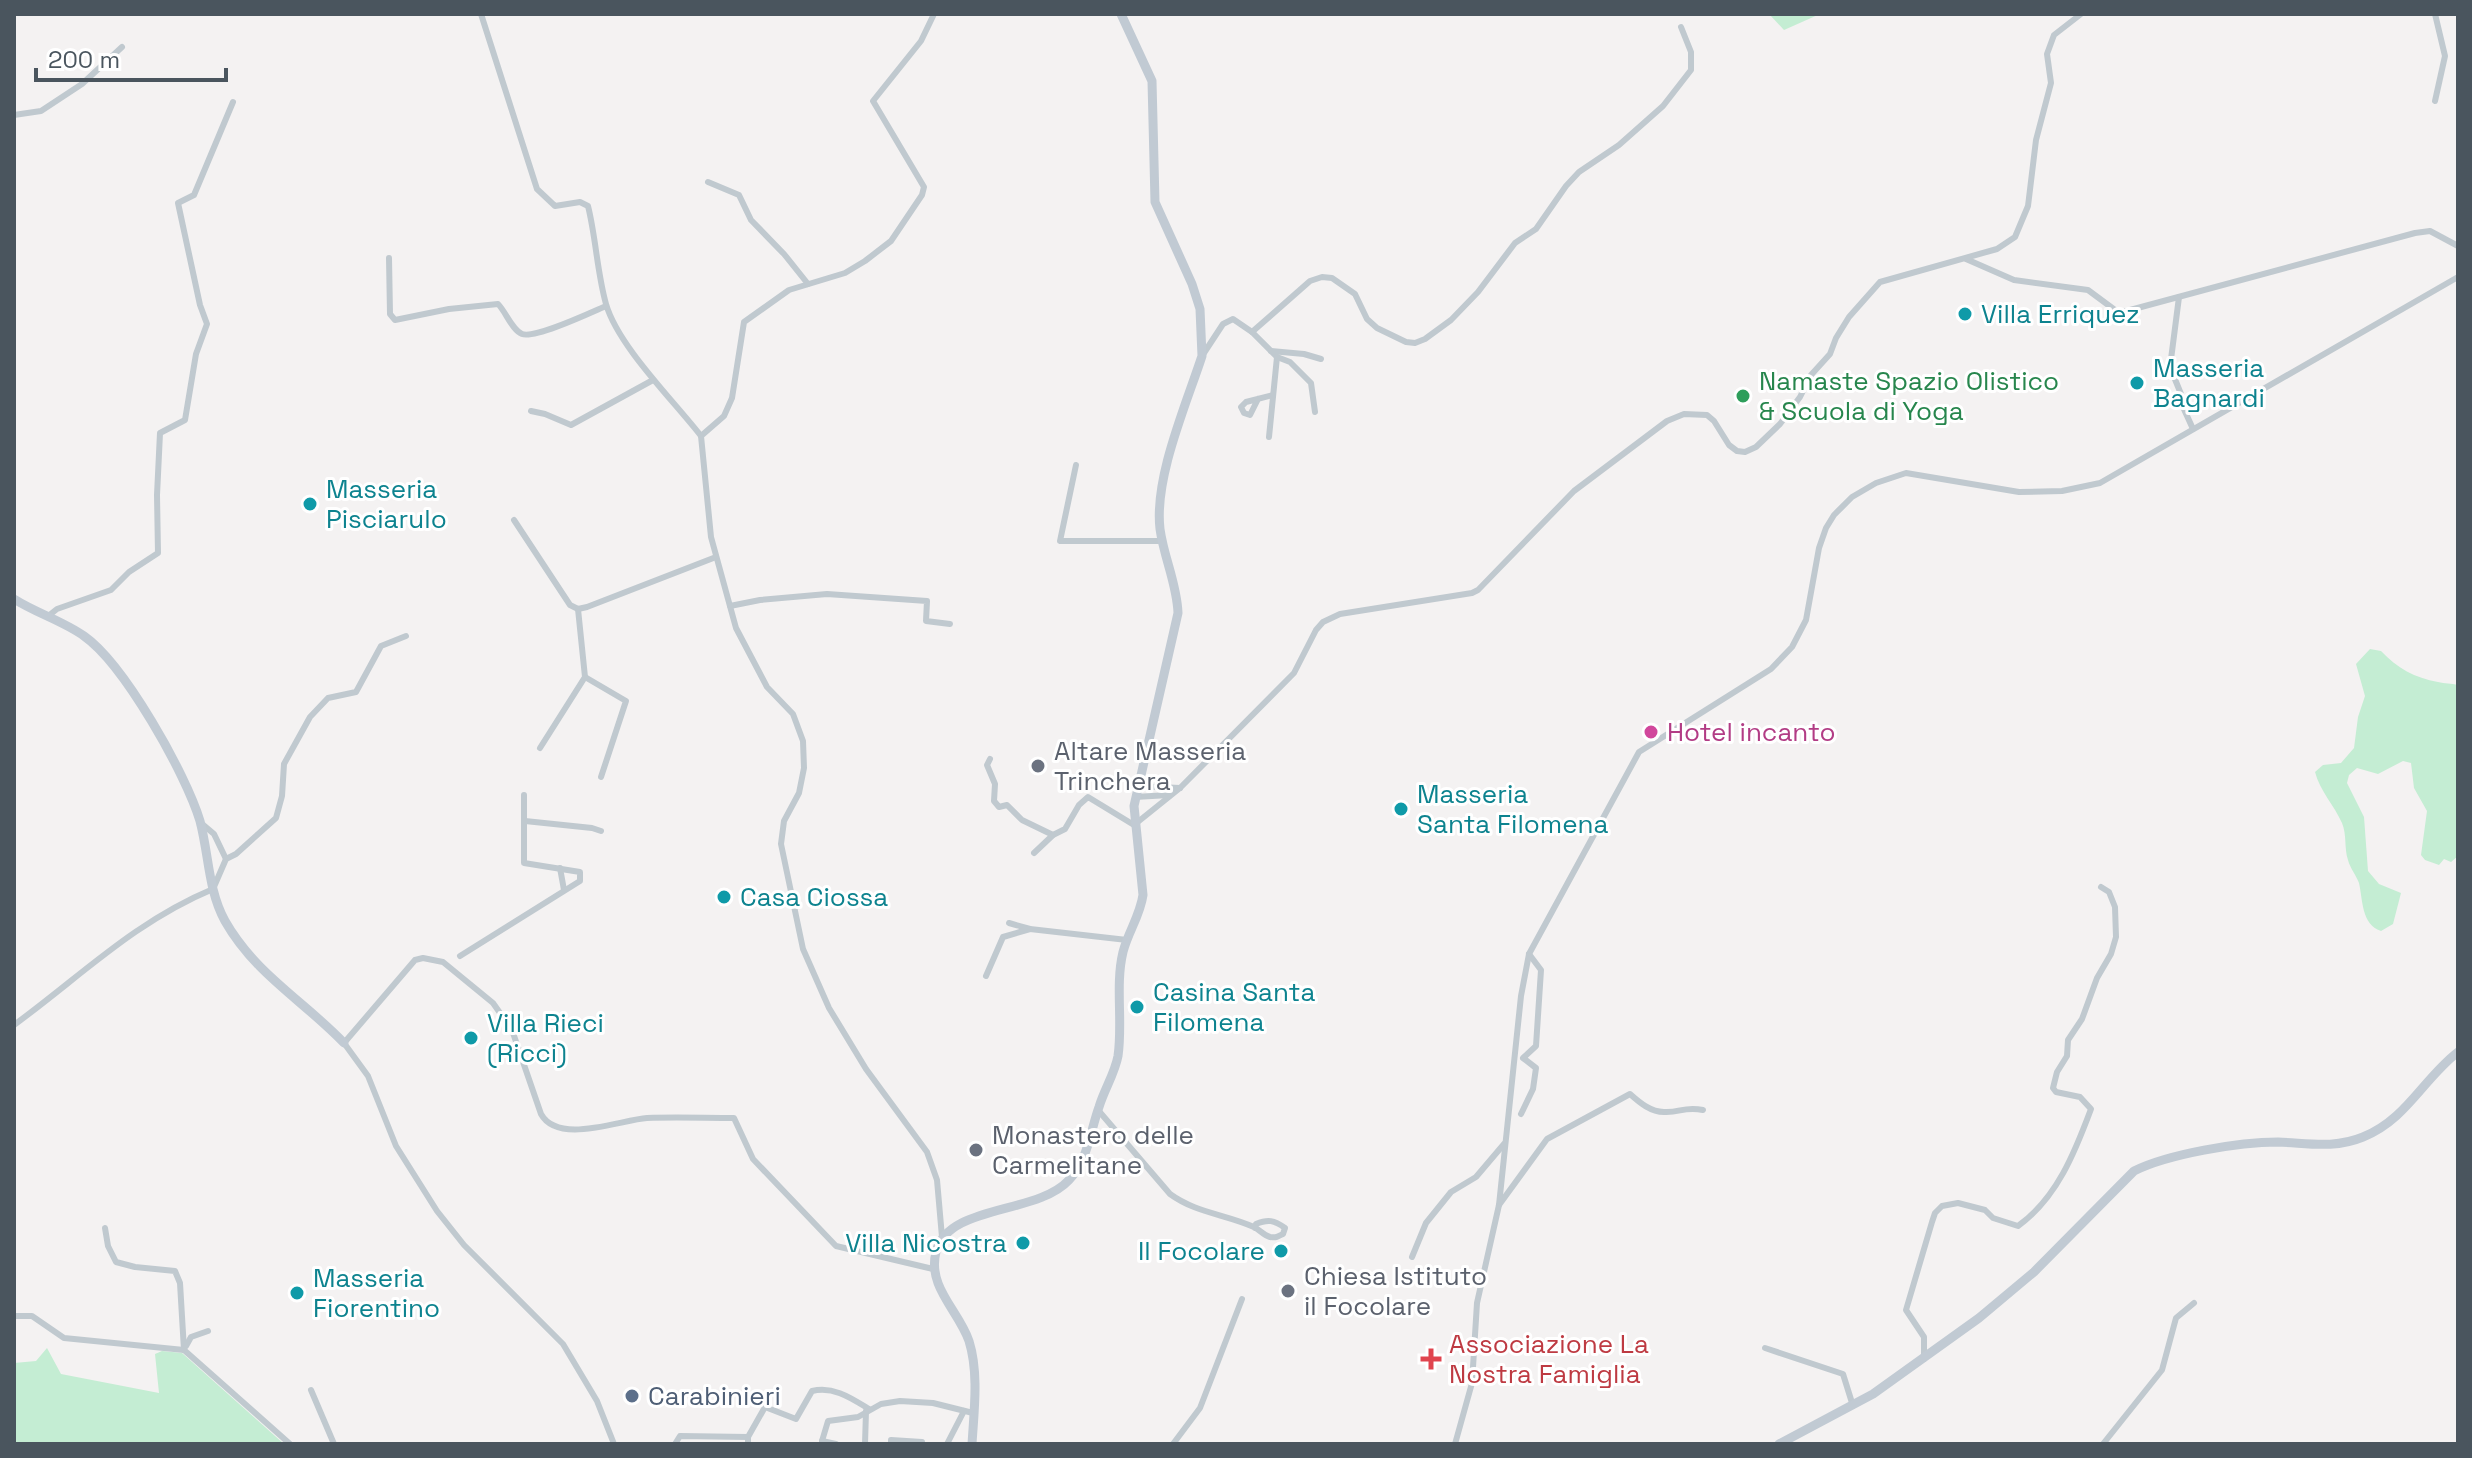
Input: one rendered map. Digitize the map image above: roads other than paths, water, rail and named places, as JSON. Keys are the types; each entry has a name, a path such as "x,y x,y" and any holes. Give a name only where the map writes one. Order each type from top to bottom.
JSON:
{"main road":[{"path":"972,1444 969,1412 973,1361 961,1323 945,1301 933,1269 936,1252 942,1237 966,1220 1031,1202 1068,1181 1082,1162 1118,1057 1122,955 1141,910 1143,895 1134,825 1135,797 1178,613 1177,593 1163,541 1159,508 1163,482 1202,356 1200,309 1155,202 1152,81 1121,14"},
{"path":"14,599 83,635 117,669 146,713 193,801 201,823 219,909 236,939 282,990 344,1043"},
{"path":"1779,1444 1853,1406 1924,1359 2034,1272 2134,1171 2148,1164 2194,1153 2276,1142 2325,1146 2362,1138 2392,1123 2445,1062 2458,1052"}],"street":[{"path":"481,14 537,189 555,206 580,202 588,206 606,306 614,323 653,380 701,436 711,537 736,628 767,687 793,714 803,741 804,768 799,793 784,821 781,844 803,949 829,1008 866,1069 927,1152 937,1180 942,1237"},
{"path":"701,436 724,416 732,398 744,322 789,290 845,273 874,255 891,241 922,195 924,187 873,101 921,41 934,14"},
{"path":"1034,853 1053,835 1065,829 1079,805 1088,797 1134,825 1180,788 1294,673 1323,622 1340,614 1478,590 1574,491 1667,421 1684,414 1707,415 1737,451 1745,452 1756,447 1780,424 1800,397 1811,375 1830,354 1849,317 1880,282 1997,249 2015,237 2028,206 2036,140 2051,83 2047,54 2054,35 2081,14"},
{"path":"2435,14 2445,56 2435,101"},
{"path":"1252,332 1310,281 1322,277 1332,278 1355,294 1372,324 1406,342 1415,343 1440,328 1478,292 1515,243 1536,229 1579,172 1619,145 1663,106 1691,70 1691,52 1681,27"},
{"path":"14,115 41,111 82,84 122,47"},
{"path":"47,617 57,609 111,590 129,572 158,553 160,433 185,420 196,354 207,324 178,203 194,195 233,102"},
{"path":"708,182 739,195 751,220 808,284"},
{"path":"1966,259 2014,280 2088,290 2119,313 2415,233 2430,231 2458,246"},
{"path":"389,258 390,314 395,320 449,309 498,304 518,331 530,334 606,306"},
{"path":"1455,1444 1472,1383 1477,1303 1499,1205 1529,954 1639,752 1771,669 1792,647 1806,620 1819,548 1834,515 1852,497 1876,483 1906,473 2019,492 2062,491 2100,483 2458,277"},
{"path":"2179,297 2170,367 2193,429"},
{"path":"1202,356 1223,324 1233,319 1252,332 1274,354 1290,362 1311,383 1315,412"},
{"path":"1274,354 1304,354 1321,359"},
{"path":"1269,437 1274,354"},
{"path":"531,411 571,425 653,380"},
{"path":"1258,399 1273,395"},
{"path":"1076,465 1060,541 1163,541"},
{"path":"514,520 570,605 578,609 716,557"},
{"path":"730,606 827,594 927,601 926,621 950,624"},
{"path":"540,748 585,677 578,609"},
{"path":"14,1025 130,934 179,903 213,889 226,859 236,854 276,818 282,796 284,764 310,717 328,698 356,692 381,646 406,636"},
{"path":"585,677 626,701 601,777"},
{"path":"990,759 987,765 995,784 994,801 999,807 1007,805 1022,820 1053,835"},
{"path":"1141,764 1153,785"},
{"path":"1137,786 1180,788"},
{"path":"460,956 580,881 580,872 524,863 524,795"},
{"path":"1135,797 1169,795"},
{"path":"525,821 601,831"},
{"path":"201,823 214,834 226,859"},
{"path":"560,868 564,890"},
{"path":"1924,1359 1924,1337 1906,1310 1935,1213 1950,1203 1958,1203 1985,1210 1993,1218 2018,1226 2052,1193 2085,1125 2091,1109 2080,1097 2056,1092 2053,1088 2057,1072 2067,1056 2068,1040 2082,1019 2116,937 2115,907 2109,892 2101,887"},
{"path":"1009,923 1030,929 1127,940"},
{"path":"986,976 1003,937 1030,929"},
{"path":"1521,1114 1535,1079 1536,1068 1523,1058 1536,1046 1541,970 1529,954"},
{"path":"614,1444 597,1401 563,1344 464,1245 437,1211 396,1146 368,1076 344,1043 415,960 435,959 493,1003 508,1023 541,1114 549,1125 562,1129 585,1129 643,1118 734,1118 753,1159 836,1246 933,1269"},
{"path":"1499,1205 1547,1139 1630,1094 1646,1107 1666,1113 1688,1107 1703,1110"},
{"path":"1098,1110 1170,1194 1195,1209 1255,1228"},
{"path":"1412,1257 1426,1223 1451,1192 1476,1177 1504,1143"},
{"path":"105,1228 108,1246 116,1262 175,1271 180,1283 184,1350"},
{"path":"1173,1444 1200,1408 1242,1299"},
{"path":"2103,1444 2162,1370 2176,1318 2194,1303"},
{"path":"14,1316 32,1316 64,1338 184,1350 290,1444"},
{"path":"184,1350 191,1337 208,1331"},
{"path":"1765,1348 1843,1374 1853,1406"},
{"path":"675,1444 680,1436 748,1441 765,1407 796,1419 812,1391 821,1389 845,1394 868,1410"},
{"path":"311,1390 334,1444"},
{"path":"836,1444 819,1442 828,1421 858,1417 881,1404 900,1401 933,1403 969,1412 947,1444"},
{"path":"865,1444 868,1410"},
{"path":"891,1444 891,1440 922,1442"}],"place":[{"name":"Villa Erriquez","path":"1965,314"},
{"name":"Masseria Bagnardi","path":"2137,383"},
{"name":"Namaste Spazio Olistico & Scuola di Yoga","path":"1743,396"},
{"name":"Masseria Pisciarulo","path":"310,504"},
{"name":"Hotel incanto","path":"1651,732"},
{"name":"Altare Masseria Trinchera","path":"1038,766"},
{"name":"Masseria Santa Filomena","path":"1401,809"},
{"name":"Casa Ciossa","path":"724,897"},
{"name":"Casina Santa Filomena","path":"1137,1007"},
{"name":"Villa Rieci (Ricci)","path":"471,1038"},
{"name":"Monastero delle Carmelitane","path":"976,1150"},
{"name":"Villa Nicostra","path":"1023,1243"},
{"name":"Il Focolare","path":"1281,1251"},
{"name":"Chiesa Istituto il Focolare","path":"1288,1291"},
{"name":"Masseria Fiorentino","path":"297,1293"},
{"name":"Associazione La Nostra Famiglia","path":"1431,1359"},
{"name":"Carabinieri","path":"632,1396"}]}
